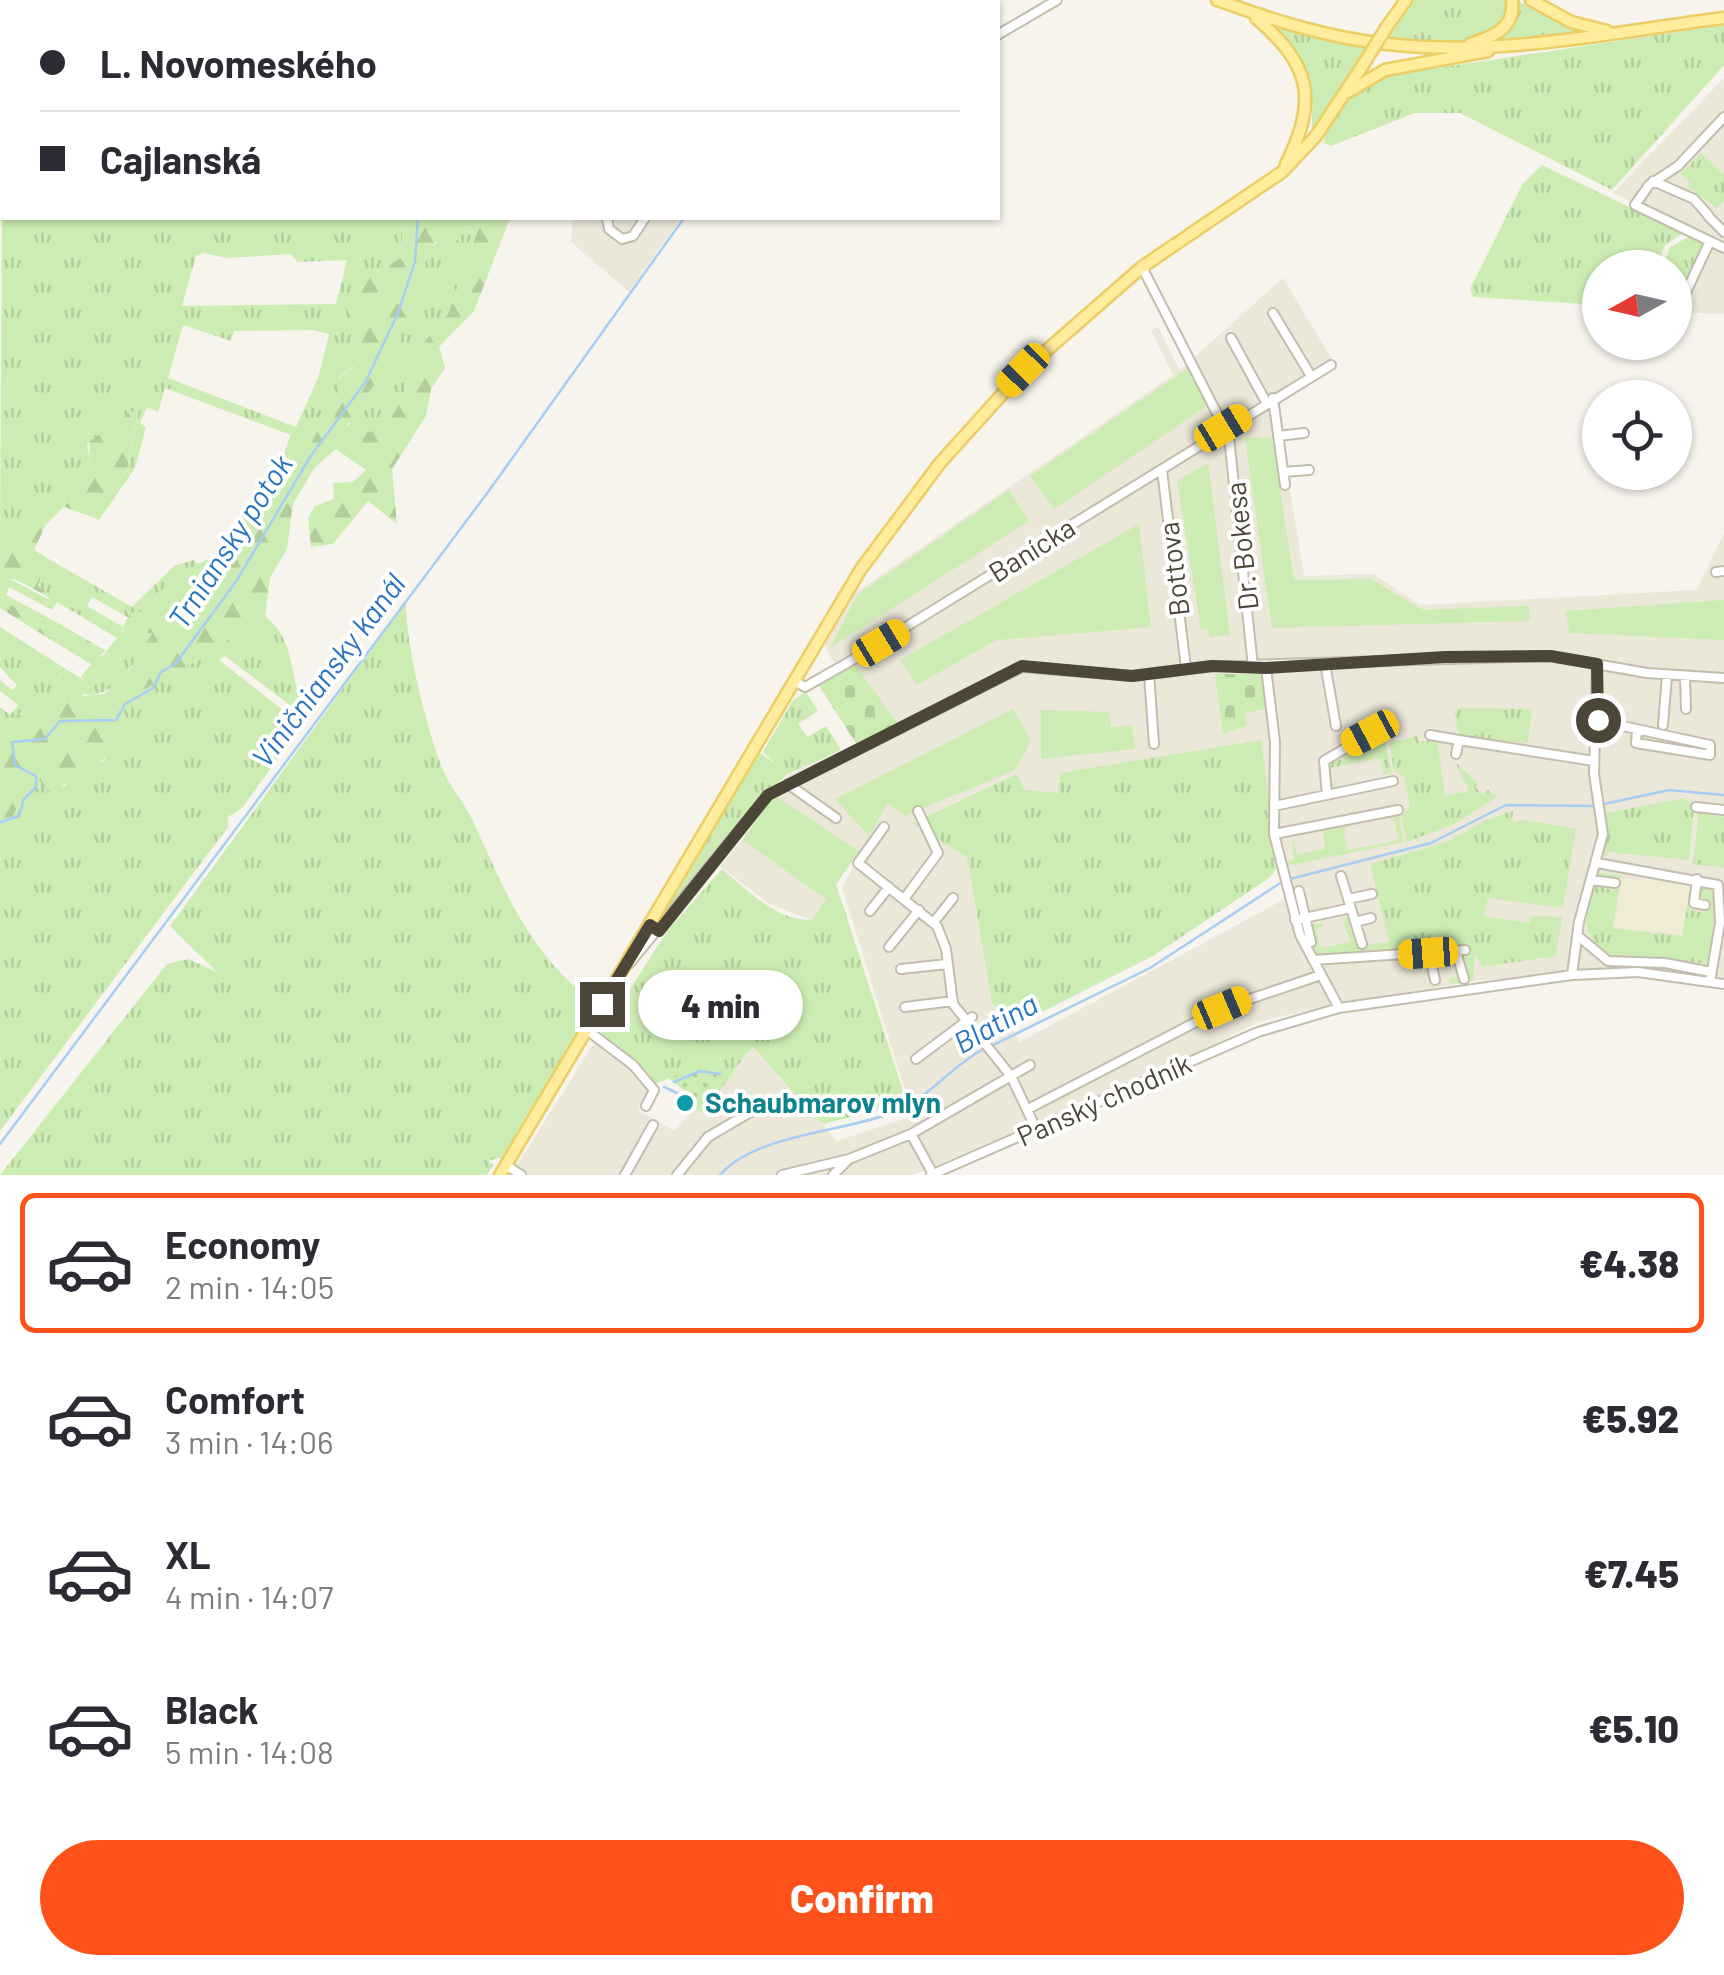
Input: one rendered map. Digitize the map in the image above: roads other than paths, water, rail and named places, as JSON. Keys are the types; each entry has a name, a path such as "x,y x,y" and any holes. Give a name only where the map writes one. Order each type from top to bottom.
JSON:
{"main road":[{"path":"1217,0 1324,34 1390,45 1504,46"},
{"path":"503,1170 622,970 654,928 868,558 940,462 1050,344 1142,267 1282,172 1316,136 1406,0"},
{"path":"1460,48 1504,29 1512,16 1512,0"},
{"path":"1531,0 1571,22 1613,32"},
{"path":"1247,11 1284,44 1304,84 1304,124 1282,172"},
{"path":"1344,95 1385,70 1504,46 1724,18"}],"street":[{"path":"1000,33 1057,0"},
{"path":"1724,117 1678,166 1653,181 1635,205 1724,248"},
{"path":"1653,181 1694,199 1724,232"},
{"path":"607,220 609,229 622,239 633,236 644,220"},
{"path":"1692,278 1710,241"},
{"name":"Dr. Bokesa","path":"1142,267 1223,428 1232,456 1254,668"},
{"path":"1273,312 1311,376"},
{"path":"1231,338 1270,400 1286,484"},
{"name":"Banícka","path":"794,681 805,687 1331,365"},
{"path":"1278,436 1304,432"},
{"name":"Bottova","path":"1162,470 1186,668"},
{"path":"1284,472 1309,470"},
{"path":"654,928 768,795 1022,666 1149,674 1186,668 1550,656 1666,675 1724,678"},
{"path":"1572,974 1576,934 1602,834 1594,761 1597,664"},
{"path":"1266,668 1275,751 1274,834 1286,887 1310,942"},
{"path":"1326,669 1336,726"},
{"path":"1149,674 1154,744"},
{"path":"1663,726 1666,675"},
{"path":"1685,677 1686,709"},
{"path":"1595,720 1710,745 1710,755 1636,743 1637,730"},
{"path":"1327,794 1324,761 1378,730"},
{"path":"1430,735 1594,761"},
{"path":"1456,754 1458,740"},
{"path":"1274,806 1392,781"},
{"path":"788,784 836,818"},
{"path":"1696,806 1724,810"},
{"path":"1274,834 1398,810"},
{"path":"904,899 938,853 918,811"},
{"path":"850,875 884,827"},
{"path":"858,863 934,922 945,941 952,1001 1012,1076 1037,1131"},
{"path":"1597,863 1718,885 1721,937 1711,972"},
{"path":"1341,876 1362,944"},
{"path":"1697,879 1694,903 1706,906"},
{"path":"1591,880 1615,884"},
{"path":"870,911 889,887"},
{"path":"1299,891 1300,919 1313,960 1340,1008"},
{"path":"1300,919 1372,894"},
{"path":"934,922 953,898"},
{"path":"889,948 918,910"},
{"path":"1355,922 1371,918"},
{"path":"1576,934 1608,962 1664,964 1711,972 1724,984"},
{"path":"1313,960 1460,951 1464,979"},
{"path":"1428,953 1435,980"},
{"path":"1711,972 1724,960"},
{"path":"901,969 947,964"},
{"name":"Panský chodník","path":"932,1175 1258,1032 1340,1008 1572,974 1711,972"},
{"path":"1028,1108 1222,1008 1321,975"},
{"path":"905,1007 952,1001"},
{"path":"916,1059 969,1019"},
{"path":"587,1030 633,1065 654,1090 646,1106"},
{"path":"782,1175 849,1160 911,1134 1030,1065"},
{"path":"677,1175 708,1137 770,1100"},
{"path":"625,1175 653,1126"},
{"path":"911,1134 932,1175"},
{"path":"829,1164 832,1175 849,1160"},
{"path":"503,1170 521,1175"}],"waterway":[{"name":"Trniansky potok","path":"0,822 19,816 24,799 36,787 36,776 15,765 12,742 45,739 60,721 116,720 125,704 153,688 161,672 176,663 237,580 310,457 366,381 398,313 415,262 418,220"},
{"name":"Viničniansky kanál","path":"0,1144 488,492 683,220"},
{"name":"Blatina","path":"1604,804 1669,790 1724,795"},
{"name":"Blatina","path":"1290,879 1431,843 1506,805 1593,806"},
{"name":"Blatina","path":"991,1046 1150,968 1282,882"},
{"name":"Blatina","path":"720,1175 736,1161 778,1142 895,1112 984,1049"},
{"path":"674,1082 700,1071 720,1074"},
{"path":"664,1087 679,1094"}],"place":[{"name":"Schaubmarov mlyn","path":"685,1103"}]}
